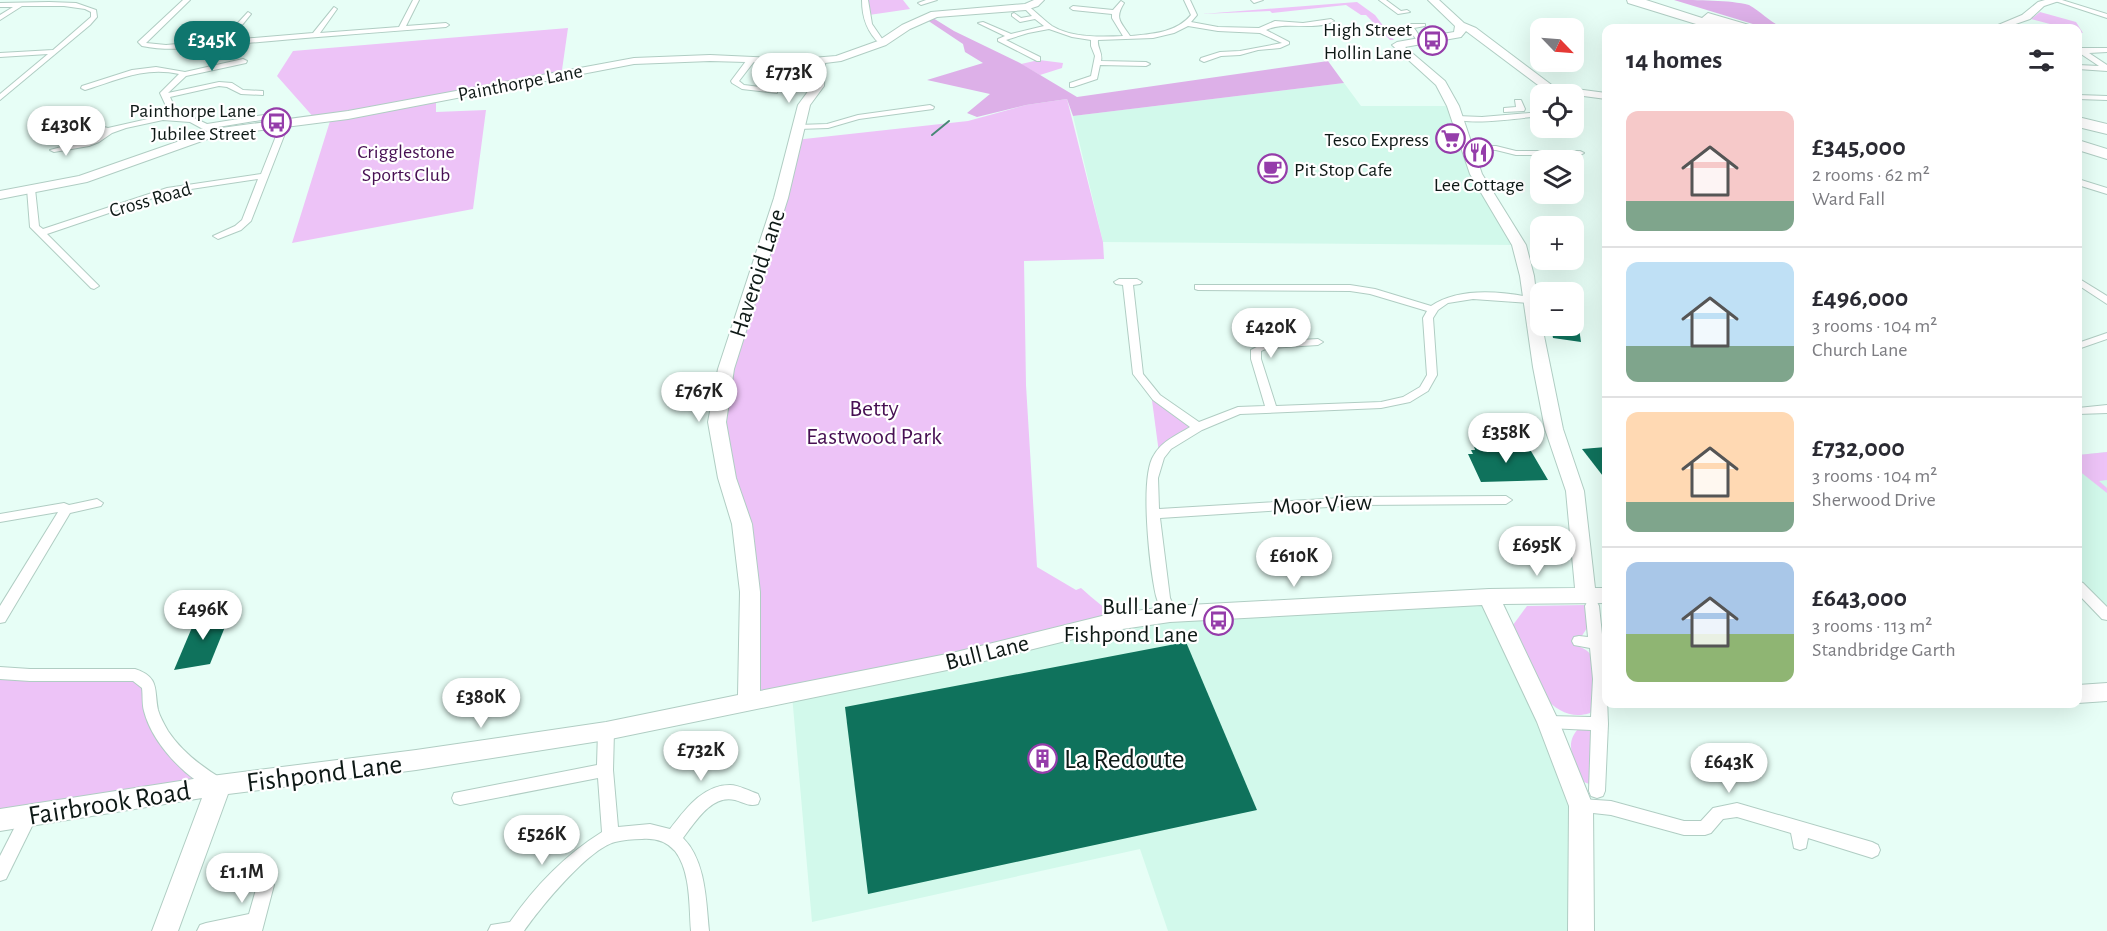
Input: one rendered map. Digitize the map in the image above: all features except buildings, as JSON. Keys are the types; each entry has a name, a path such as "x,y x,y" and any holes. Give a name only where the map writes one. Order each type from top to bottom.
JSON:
{"highway":[{"path":"1645,1 1710,24"},
{"path":"1645,1 1729,24"},
{"path":"2082,123 2107,129"},
{"path":"2082,132 2107,140"},
{"path":"2082,140 2107,148"},
{"path":"2082,146 2107,154"}],"street":[{"path":"187,0 141,42 144,45 166,47 446,25"},
{"path":"401,28 417,0"},
{"path":"865,0 865,15 874,37 882,43"},
{"path":"921,3 933,0"},
{"name":"Painthorpe Lane","path":"0,195 82,178 211,130 348,115 600,66 674,58 752,58 820,62 846,57 882,43 906,27 935,14 1026,7 1039,0"},
{"path":"1187,0 1194,15 1189,24"},
{"path":"1382,0 1400,13 1407,12"},
{"path":"1433,0 1460,26 1472,30 1550,89 1602,96"},
{"path":"2011,24 2026,17 2041,4 2056,0 2107,16"},
{"path":"1121,3 1114,18 1128,38"},
{"path":"0,18 21,4"},
{"path":"0,5 80,5 90,7 94,11 94,17 88,24 0,99"},
{"path":"1026,7 1050,27 1066,34 1095,38 1128,38 1162,34 1189,24 1214,29 1242,27 1261,30 1287,43 1276,47 1214,55 1203,60"},
{"path":"316,34 335,8"},
{"path":"1068,8 1115,12"},
{"path":"224,43 248,14"},
{"path":"1014,15 1020,20 1038,17"},
{"path":"1261,30 1275,23 1303,25 1331,20 1339,23"},
{"path":"987,24 1010,36"},
{"path":"1402,24 1423,26"},
{"path":"1410,26 1420,41"},
{"path":"1170,615 1163,598 1153,514 1152,478 1158,457 1167,446 1198,428 1238,411 1381,405 1406,400 1416,395 1429,382 1432,375 1428,318 1431,309 1440,302 1470,296 1530,300 1519,245 1476,174 1456,115 1441,83 1397,45 1457,35 1461,31 1460,26"},
{"path":"1037,59 1000,40 1050,27"},
{"path":"1073,85 1089,82 1094,77 1099,56 1094,46 1095,38"},
{"path":"1027,54 1037,50"},
{"path":"2082,51 2107,50"},
{"path":"1205,51 1214,55"},
{"path":"0,55 53,52"},
{"path":"2082,53 2107,69"},
{"path":"752,58 735,81 742,87 774,91"},
{"path":"164,118 170,106 164,93 168,86 184,74 246,60"},
{"name":"Haveroid Lane","path":"749,703 750,592 742,524 727,478 717,422 726,369 781,198 804,105 818,86 820,62"},
{"path":"1097,63 1136,68 1146,64"},
{"path":"2082,66 2107,69"},
{"path":"84,88 108,78 152,69 184,74"},
{"path":"98,75 108,78"},
{"path":"166,96 219,84 229,84 246,93 260,93"},
{"path":"237,98 246,93"},
{"path":"2082,97 2107,98"},
{"path":"1456,115 1521,109 1518,102"},
{"path":"798,127 828,126 909,106 930,107"},
{"path":"1456,115 1482,119 1530,115"},
{"path":"45,121 63,116 90,119 92,126 108,131"},
{"path":"44,156 53,148 90,142 108,131 164,118 195,120 211,130 267,116"},
{"path":"218,236 238,228 246,221 285,123"},
{"path":"1466,148 1530,154"},
{"name":"Cross Road","path":"41,233 170,190 263,176"},
{"path":"2082,187 2107,191"},
{"path":"31,189 34,227 94,286"},
{"path":"1128,283 1138,374 1141,381 1160,399 1198,428"},
{"path":"2082,284 2107,301"},
{"path":"1196,287 1350,288 1371,291 1431,309"},
{"path":"1535,336 1554,429 1575,491 1595,599 1600,724 1589,798 1581,931"},
{"path":"2082,345 2097,336 2107,336"},
{"path":"1271,408 1256,359 1256,350 1266,345 1320,342"},
{"path":"2082,411 2107,410"},
{"name":"Moor View","path":"1153,514 1358,501 1493,505 1506,500"},
{"path":"0,518 54,508 64,507 66,510 97,503"},
{"path":"0,618 66,510"},
{"path":"2082,590 2107,615"},
{"path":"1489,597 1548,722 1589,798 1611,808 1684,828 1705,828 1719,813 1737,810 1799,835 1872,850"},
{"name":"Bull Lane","path":"749,703 952,661 1102,624 1170,615 1489,597 1595,599"},
{"path":"1580,641 1597,644"},
{"path":"0,673 135,675 145,681 150,690 151,713 166,740 195,770 219,785 165,931"},
{"path":"2082,694 2107,692"},
{"name":"Fishpond Lane","path":"219,785 416,760 606,731 749,703"},
{"path":"1548,722 1600,724"},
{"path":"606,731 605,770 610,835"},
{"path":"460,798 605,770"},
{"name":"Fairbrook Road","path":"0,820 219,785"},
{"path":"673,838 699,807 714,794 732,791 752,799"},
{"path":"0,873 29,816"},
{"path":"497,931 514,931 553,880 572,861 610,835 658,832 673,838 694,870 700,931"},
{"path":"206,931 255,926 265,885"}],"shaded area":[{"path":"1674,0 1741,3 1749,5 1775,24 1753,24"},
{"path":"933,18 954,31 1020,63 1077,97 1328,61 1344,83 1073,116 1067,99 1026,105 977,117 967,113 990,94 927,80 983,63 965,52 963,44 927,20"},
{"path":"1344,83 1361,106 1453,106 1466,148 1519,245 1103,242 1073,116"},
{"path":"2107,452 2107,615 2082,590 2082,455"},
{"path":"1489,597 1581,806 1581,931 1168,931 1140,849 812,922 792,695 1102,624"}],"green space":[{"path":"866,0 903,0 910,9 869,15"},
{"path":"1357,2 1375,15 1394,40 1390,40 1366,15 1361,15 1346,5 1272,13 1270,11 1202,14"},
{"path":"2040,12 2077,24 2050,24 2031,19"},
{"name":"Crigglestone Sports Club","path":"568,28 562,70 436,98 436,112 486,110 473,209 292,243 331,118 316,120 277,76 293,51"},
{"path":"1039,60 1063,63 1062,68 1040,75 1021,64"},
{"name":"Betty Eastwood Park","path":"1067,99 1103,242 1104,259 1024,261 1026,385 1037,567 1076,590 1081,588 1120,622 749,703 750,592 717,422 795,140 968,121 1026,105"},
{"path":"1151,393 1195,427 1159,453"},
{"path":"2107,452 2107,480 2099,481 2107,488 2107,493 2082,473 2082,455"},
{"path":"1585,605 1587,628 1576,645 1591,656 1594,694 1590,713 1577,715 1560,710 1544,697 1513,625 1527,606"},
{"path":"0,673 145,680 166,740 219,785 0,820"},
{"path":"1579,728 1589,728 1593,734 1589,784 1584,782 1572,754 1571,741"}],"waterway":[{"path":"932,135 949,121"}],"place":[{"name":"High Street Hollin Lane","path":"1433,41"},
{"name":"Painthorpe Lane Jubilee Street","path":"277,122"},
{"name":"Tesco Express","path":"1450,139"},
{"name":"Lee Cottage","path":"1479,153"},
{"name":"Pit Stop Cafe","path":"1273,169"},
{"name":"Bull Lane / Fishpond Lane","path":"1219,620"},
{"name":"La Redoute","path":"1043,758"}]}
